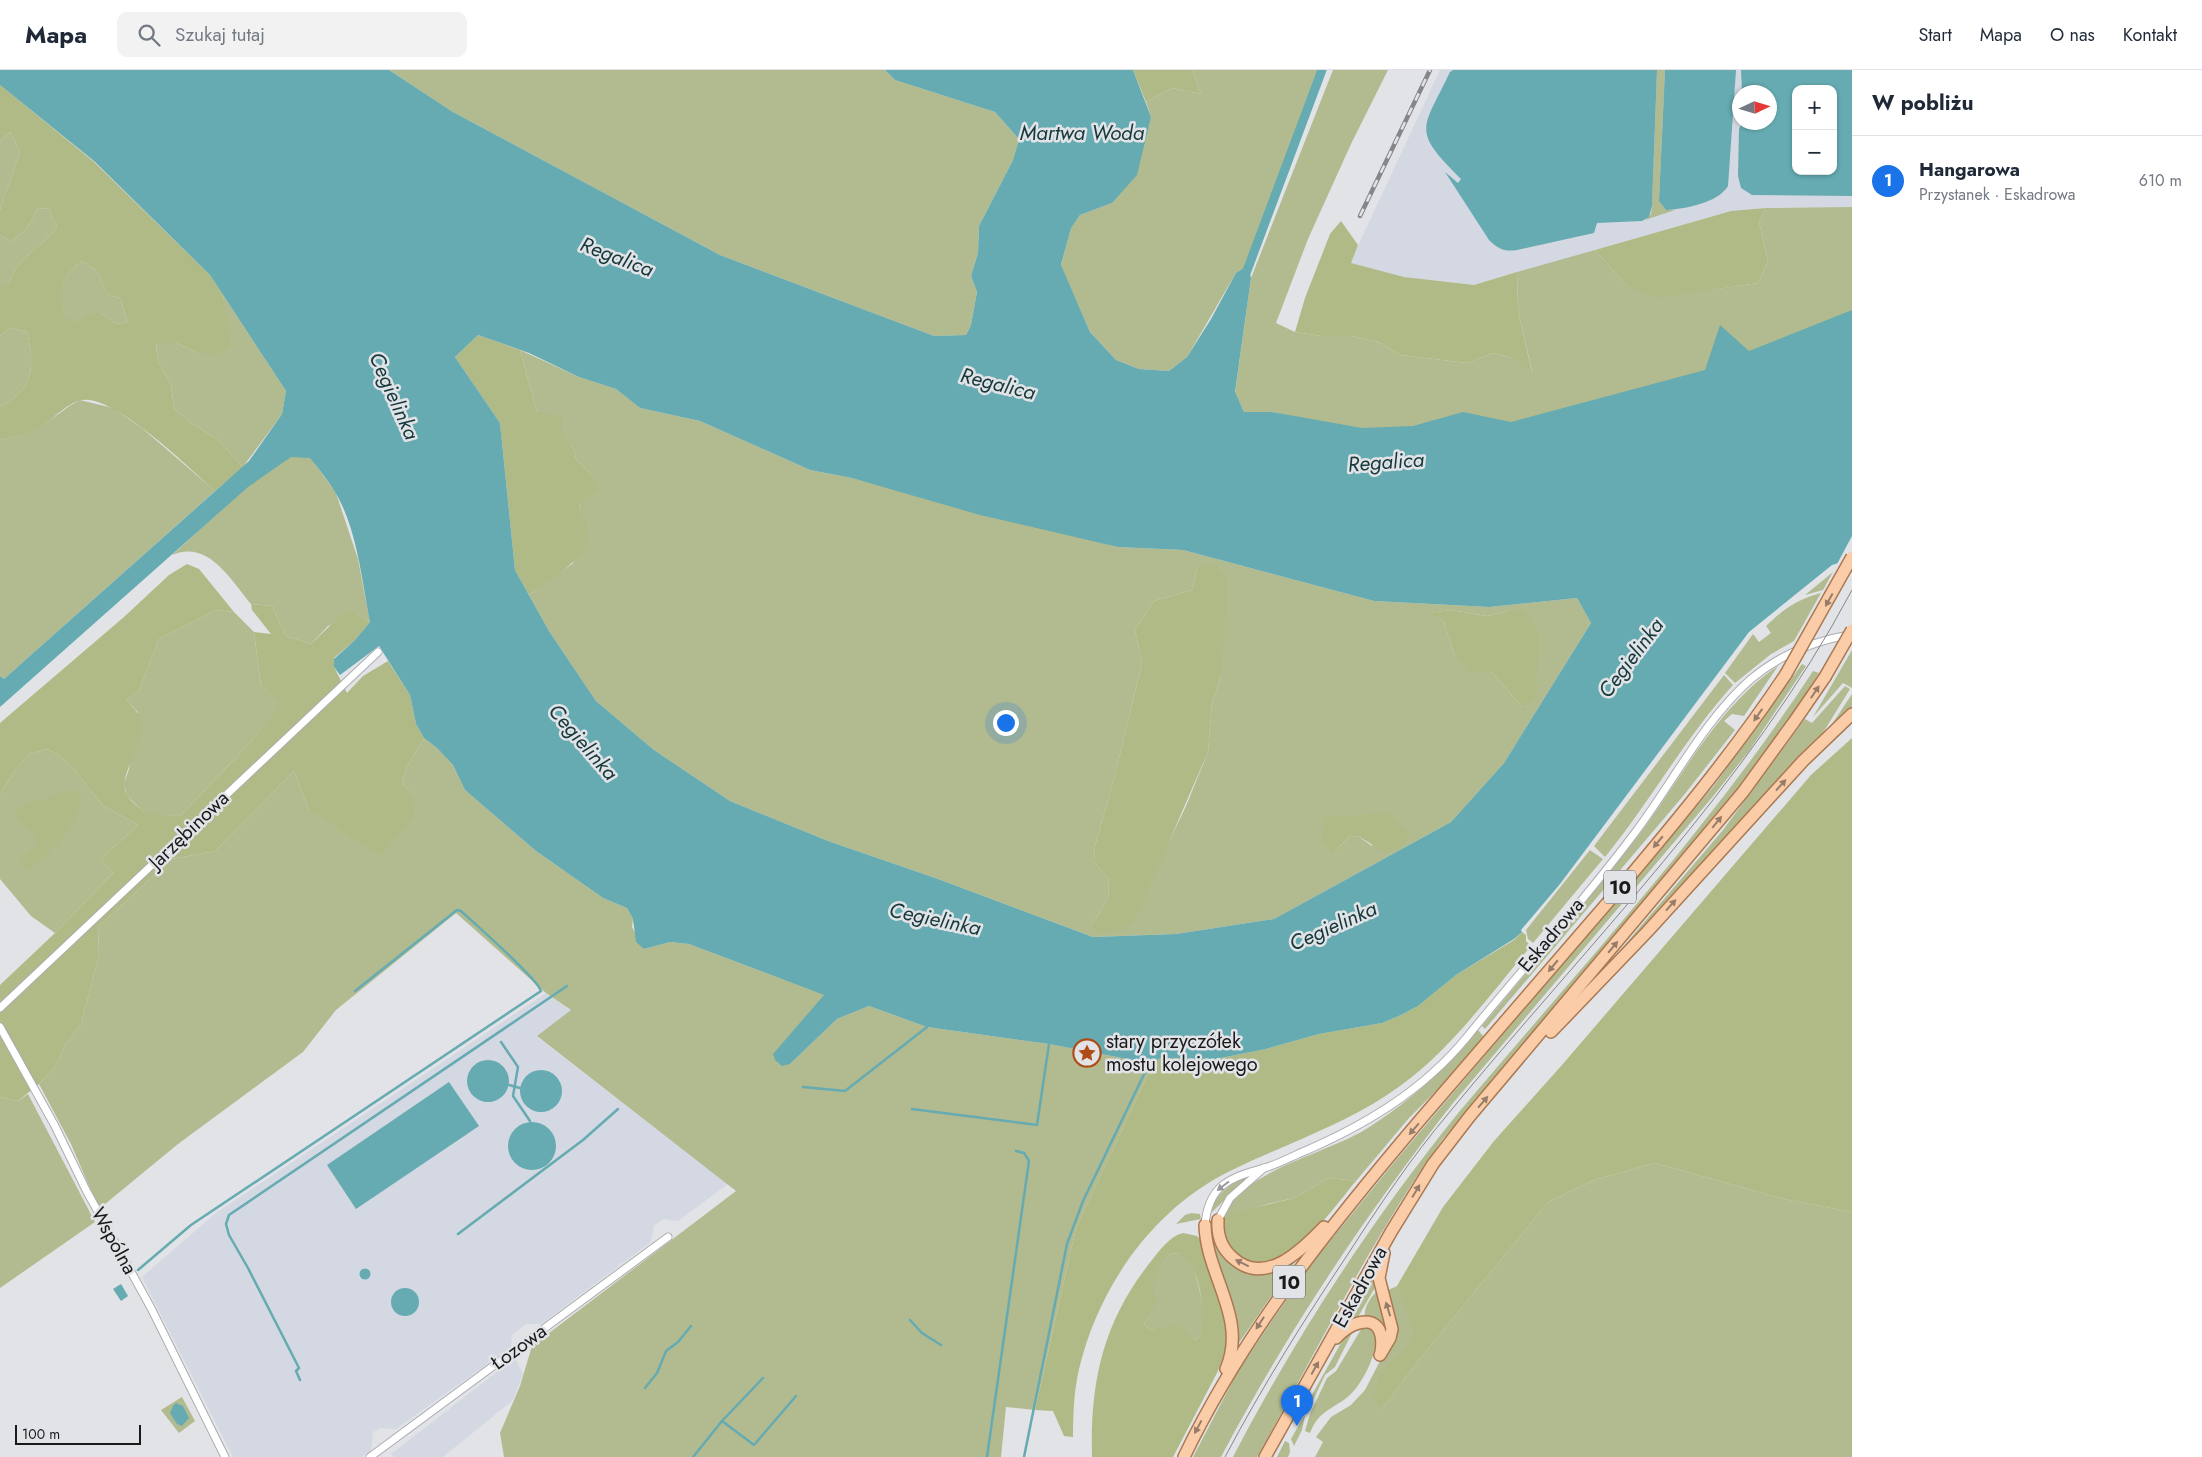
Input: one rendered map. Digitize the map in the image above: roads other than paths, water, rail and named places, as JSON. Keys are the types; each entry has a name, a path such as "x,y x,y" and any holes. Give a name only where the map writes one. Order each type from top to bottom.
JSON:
{"main road":[{"name":"10","path":"1184,1457 1214,1399 1278,1298 1375,1174 1678,818 1740,740 1786,674 1852,557"},
{"name":"10","path":"1503,1078 1743,792 1825,676 1852,630"},
{"path":"1503,1078 1647,932 1802,761 1852,714"},
{"name":"Eskadrowa","path":"1265,1457 1390,1232 1438,1157 1503,1078"},
{"path":"1218,1220 1221,1243 1231,1257 1245,1266 1272,1267 1302,1249 1375,1174"},
{"path":"1205,1225 1207,1241 1230,1311 1233,1334 1229,1362 1214,1399"},
{"path":"1326,1348 1349,1326 1358,1322 1369,1322 1378,1329 1382,1342 1380,1355 1390,1338 1392,1322 1379,1276 1390,1232"}],"street":[{"name":"Eskadrowa","path":"1205,1225 1211,1201 1223,1185 1245,1173 1264,1168 1364,1123 1430,1076 1465,1039 1625,847 1709,728 1742,688 1766,668 1796,651 1826,640 1852,635"},
{"name":"Jarzębinowa","path":"0,1008 378,652"},
{"name":"Wspólna","path":"0,1027 55,1126 86,1190 149,1304 225,1457"},
{"name":"Eskadrowa","path":"1218,1220 1230,1198 1264,1168"},
{"name":"Łozowa","path":"370,1457 668,1237"}],"water":[{"path":"0,70 389,70 453,112 720,255 934,336 966,335 971,325 977,292 971,276 978,253 979,226 1013,160 1019,139 995,112 895,80 885,70 1133,70 1151,117 1137,175 1112,203 1080,215 1071,228 1061,265 1090,332 1116,360 1139,369 1169,371 1187,357 1211,319 1236,273 1248,265 1251,278 1235,392 1244,412 1272,412 1362,428 1413,426 1463,412 1511,422 1705,370 1720,325 1749,351 1852,310 1852,559 1832,565 1749,632 1560,884 1521,930 1522,932 1456,975 1418,1006 1401,1015 1382,1023 1319,1034 1266,1049 1216,1059 1160,1058 1153,1064 1049,1044 927,1027 869,1006 837,1019 790,1064 782,1066 775,1060 773,1054 824,995 689,944 670,942 644,949 636,942 633,919 627,908 603,898 536,851 465,790 453,765 437,748 424,738 416,724 410,695 379,646 340,675 334,667 334,659 355,640 370,622 358,555 349,522 335,492 310,458 291,457 248,487 0,707 0,676 4,679 249,461 282,414 286,391 210,275 94,161 0,85","holes":["478,335 529,353 579,377 616,389 640,408 700,421 810,470 852,478 980,515 1118,547 1183,550 1374,601 1489,607 1577,598 1591,623 1504,763 1451,822 1274,919 1176,934 1093,937 938,879 828,841 730,801 654,750 596,701 549,631 515,570 500,423 455,357"]},
{"path":"1453,70 1657,70 1652,206 1649,217 1642,221 1597,223 1594,233 1517,250 1509,251 1495,246 1489,240 1445,172 1458,183 1461,179 1434,149 1428,139 1426,129 1428,119 1450,72"},
{"path":"1665,70 1736,70 1735,85 1732,85 1732,128 1728,186 1717,197 1709,201 1682,208 1666,210 1659,201"},
{"path":"1741,70 1852,70 1852,196 1752,195 1741,188 1738,176 1739,130 1777,130 1777,85 1742,85"},
{"path":"484,1060 492,1060 503,1066 509,1081 503,1096 492,1102 484,1102 473,1096 467,1085 467,1077 473,1066"},
{"path":"537,1070 545,1070 556,1076 562,1091 556,1106 545,1112 537,1112 526,1106 520,1095 520,1087 526,1076"},
{"path":"449,1082 479,1126 356,1209 327,1165"},
{"path":"527,1122 537,1122 549,1129 556,1141 556,1151 549,1163 537,1170 527,1170 519,1166 512,1159 508,1151 508,1141 512,1133 519,1126"},
{"path":"365,1268 371,1274 365,1280 359,1274"},
{"path":"121,1284 128,1296 121,1301 113,1289"},
{"path":"405,1288 415,1292 419,1302 415,1312 405,1316 395,1312 391,1302 395,1292"},
{"path":"176,1403 183,1406 189,1418 182,1426 177,1424 170,1413"}],"waterway":[{"path":"1245,276 1322,70"},
{"path":"138,1270 191,1225 541,991 518,964 461,911 457,910 355,991"},
{"path":"300,1380 296,1371 299,1368 229,1235 226,1224 229,1215 567,986"},
{"path":"803,1087 845,1091 927,1027"},
{"path":"501,1042 518,1067 513,1096 530,1121"},
{"path":"912,1109 1037,1125 1049,1044"},
{"path":"1024,1457 1067,1244 1083,1201 1149,1064"},
{"path":"509,1085 520,1088"},
{"path":"458,1234 583,1140 618,1109"},
{"path":"987,1457 1029,1161 1024,1153 1016,1151"},
{"path":"910,1320 922,1333 941,1345"},
{"path":"645,1388 657,1373 666,1351 678,1342 691,1326"},
{"path":"722,1421 763,1378"},
{"path":"693,1457 722,1421 754,1445 796,1396"}],"tram line":[{"path":"1225,1457 1300,1329 1408,1165 1501,1050 1610,925 1715,797 1765,731 1811,662 1852,590"}],"railway":[{"path":"1360,216 1430,70"}],"place":[{"name":"stary przyczółek mostu kolejowego","path":"1087,1053"},
{"name":"Hangarowa","path":"1297,1426"}],"water label":[{"name":"Martwa Woda","path":"1082,133"},
{"name":"Regalica","path":"617,257"},
{"name":"Regalica","path":"998,384"},
{"name":"Cegielinka","path":"394,396"},
{"name":"Regalica","path":"1386,462"},
{"name":"Cegielinka","path":"1631,658"},
{"name":"Cegielinka","path":"583,742"},
{"name":"Cegielinka","path":"935,919"},
{"name":"Cegielinka","path":"1333,926"}]}
